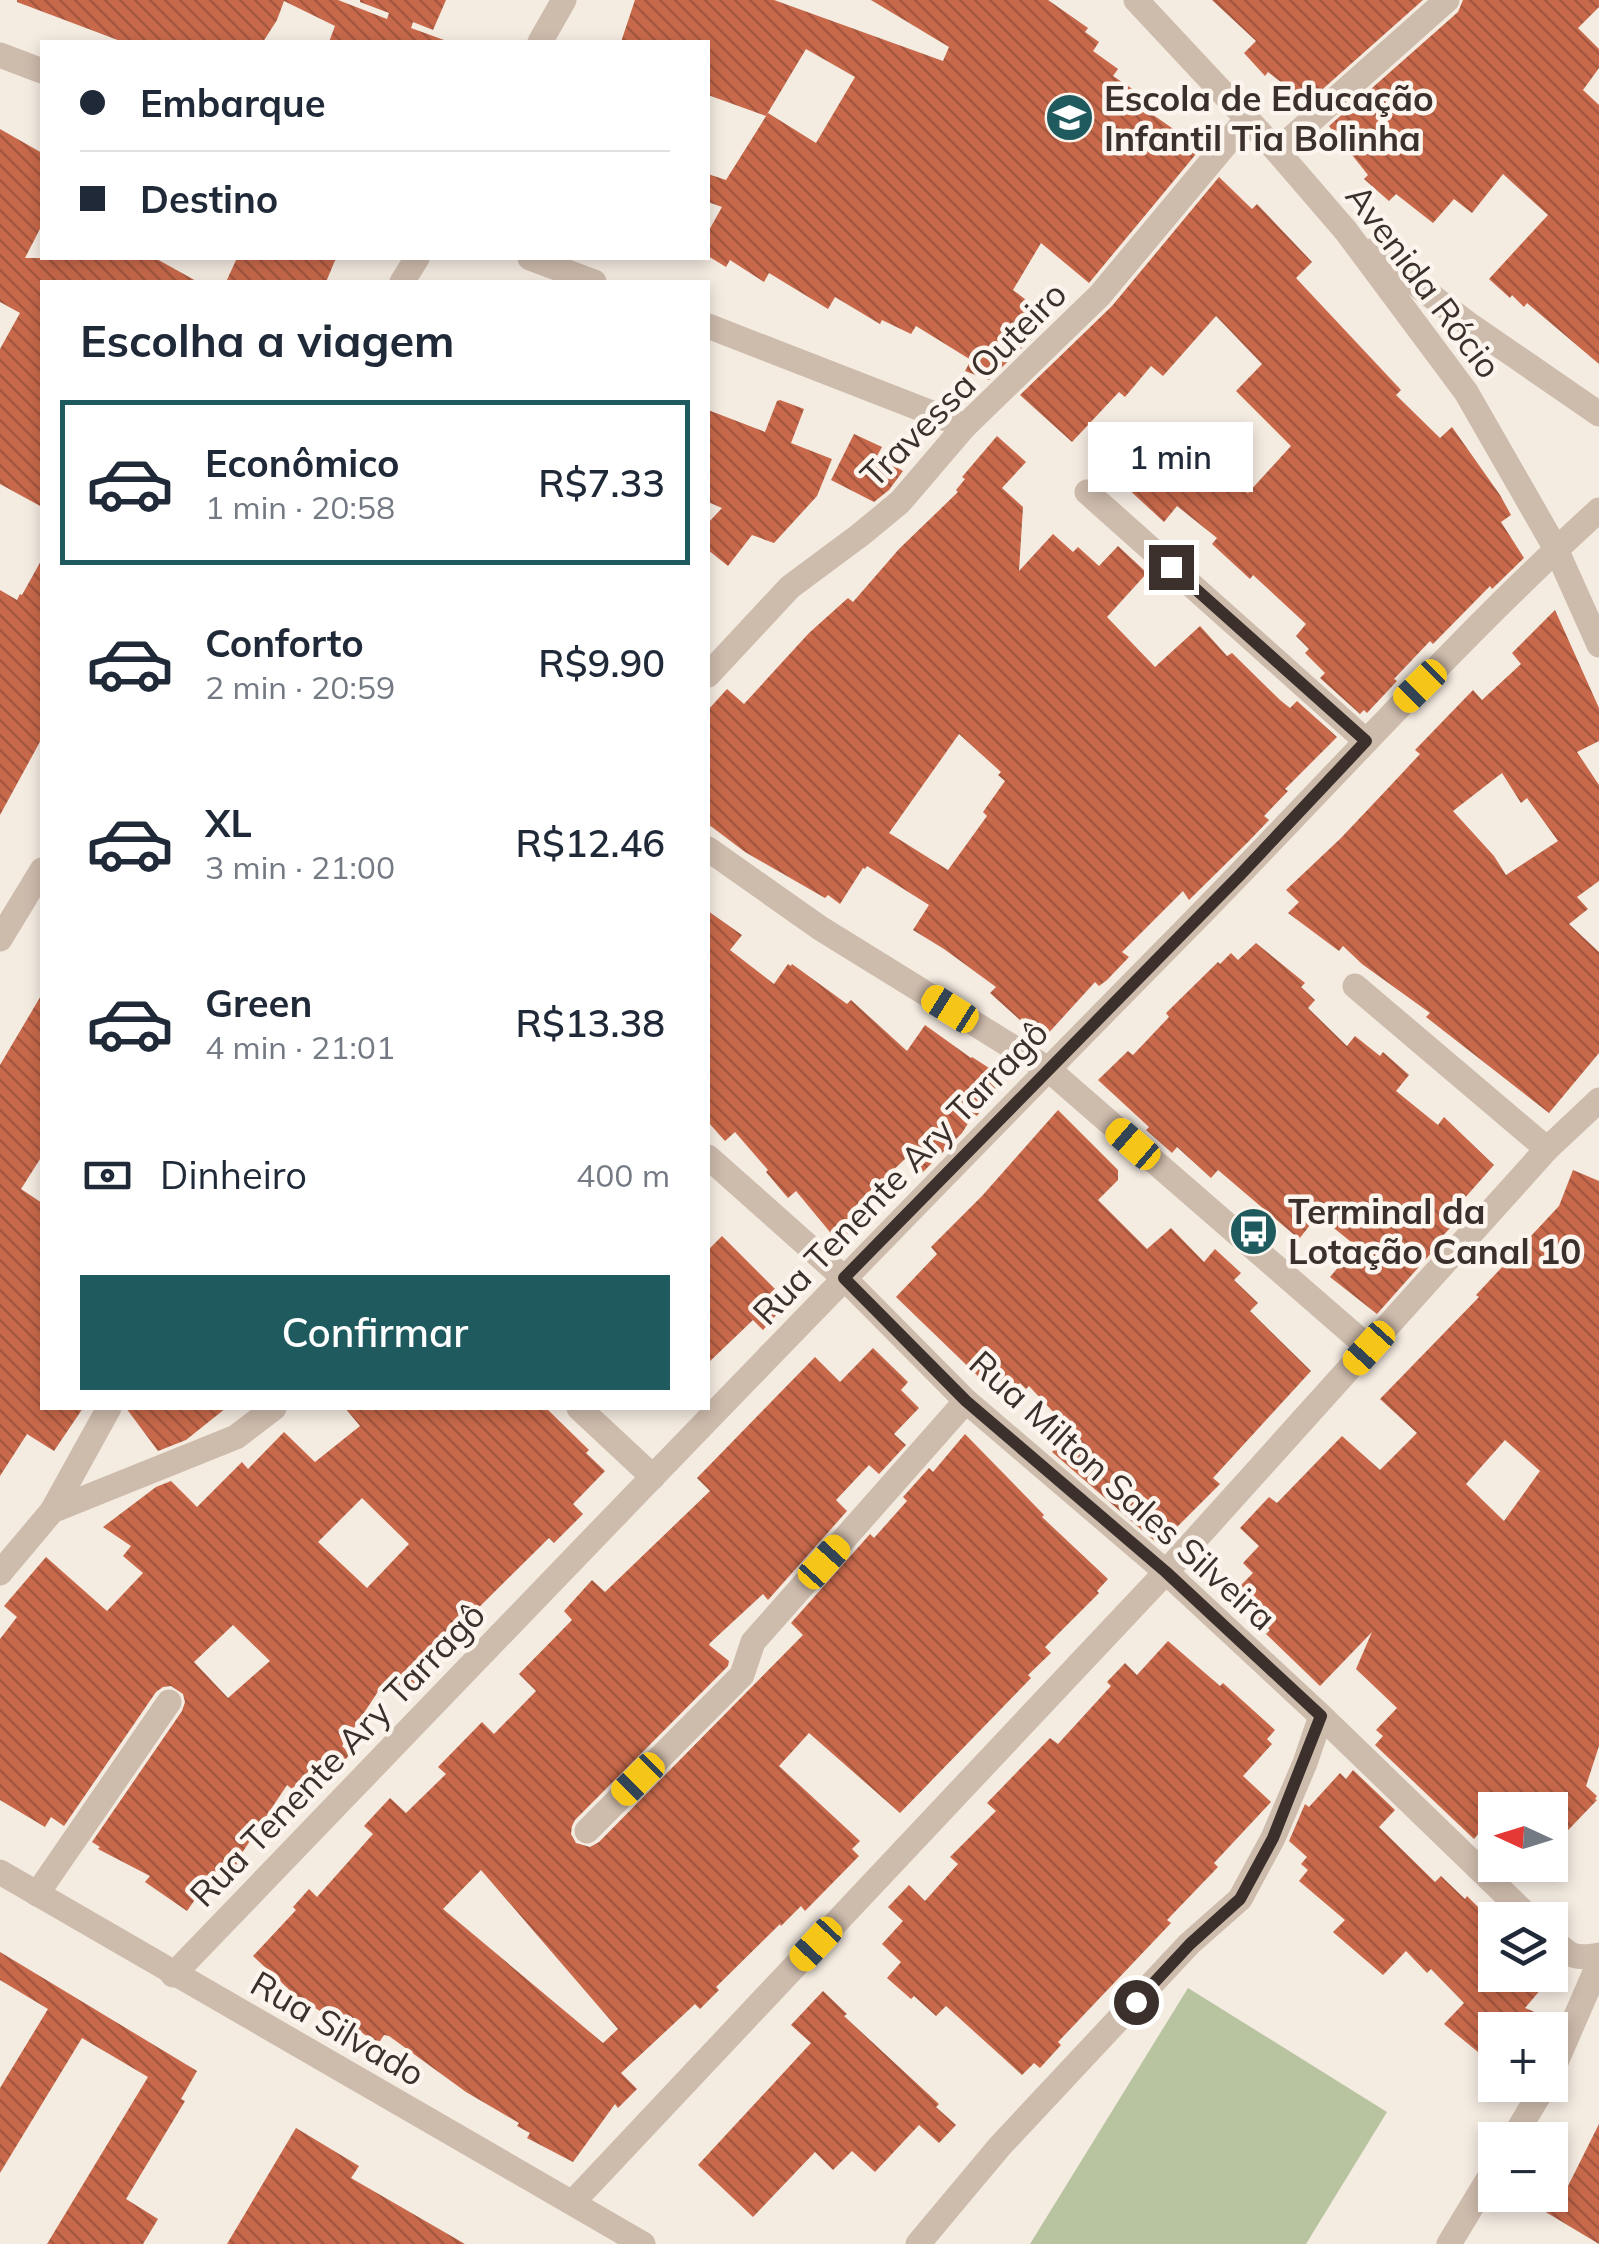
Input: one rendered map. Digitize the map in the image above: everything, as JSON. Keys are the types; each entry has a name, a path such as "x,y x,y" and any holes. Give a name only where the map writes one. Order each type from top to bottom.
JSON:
{"street":[{"path":"541,40 564,0"},
{"name":"Avenida Rócio","path":"1136,0 1277,150 1346,231 1466,392 1556,549 1599,644"},
{"path":"1277,150 1448,0"},
{"path":"0,55 40,71"},
{"name":"Travessa Outeiro","path":"710,673 790,586 900,502 965,426 1100,295 1246,120"},
{"path":"1346,231 1467,323 1599,414"},
{"path":"535,260 589,280"},
{"path":"710,327 965,426"},
{"path":"1087,492 1366,741"},
{"name":"Rua Tenente Ary Tarragô","path":"174,1974 1366,741 1599,510"},
{"path":"710,850 820,928 1048,1070 1369,1348"},
{"path":"0,939 40,873"},
{"path":"1355,986 1547,1149"},
{"path":"573,2202 1166,1572 1547,1149 1599,1100"},
{"name":"Rua Milton Sales Silveira","path":"710,1160 844,1278 966,1401 1166,1572 1513,1902"},
{"path":"587,1830 742,1675 753,1642 966,1401"},
{"path":"0,1573 52,1511 108,1410"},
{"path":"52,1511 236,1437 271,1410"},
{"path":"581,1410 653,1477"},
{"path":"37,1894 169,1702"},
{"path":"918,2244 1014,2132 1190,1944 1240,1899 1273,1838 1321,1716"},
{"name":"Rua Silvado","path":"0,1872 642,2244"},
{"path":"1568,1954 1599,1959 1568,2033"},
{"path":"1448,2244 1478,2195"}],"green space":[{"path":"1188,1988 1387,2112 1306,2244 1030,2244"}],"building":[{"path":"338,0 387,19 389,13 360,0 446,0 433,30 413,22 411,28 444,40 330,40 335,26 284,1 264,40 118,40 17,2"},
{"path":"635,0 774,0 943,61 949,47 871,0 1048,0 1088,28 1085,32 1099,42 1093,51 1118,69 1113,76 1146,98 1140,106 1188,139 1185,143 1196,154 1089,283 1041,243 1013,290 1051,319 989,380 965,371 971,360 916,326 911,334 882,320 880,324 835,297 828,309 769,273 764,282 730,260 726,267 710,257 710,228 722,207 710,203 710,175 726,180 768,113 816,143 855,77 806,49 766,116 710,96 710,40 622,40"},
{"path":"1212,0 1423,0 1307,103 1268,72 1265,76 1244,53 1256,41"},
{"path":"1463,0 1599,0 1599,7 1578,28 1599,49 1599,68 1583,90 1599,105 1599,364 1527,303 1524,307 1489,279 1548,215 1503,174 1472,213 1454,199 1433,223 1396,194 1389,201 1364,179 1368,175 1329,126 1458,12"},
{"path":"0,129 40,152 40,229 25,258 159,260 194,280 40,280 40,506 0,484 0,349 20,313 0,302"},
{"path":"1219,177 1252,209 1257,204 1312,262 1296,278 1401,390 1396,395 1440,438 1452,427 1511,515 1501,522 1524,558 1492,589 1490,586 1433,644 1430,641 1367,713 1364,710 1360,714 1320,678 1325,673 1305,653 1309,649 1296,636 1306,624 1212,544 1217,538 1177,506 1164,522 1126,487 1166,432 1248,493 1291,446 1236,391 1262,364 1216,316 1163,376 1151,366 1125,397 1119,392 1072,442 1020,395 1112,306"},
{"path":"236,260 335,260 327,280 227,280"},
{"path":"777,401 804,409 791,443 832,459 817,496 774,543 752,535 728,566 710,552 710,521 722,508 710,503 710,411 765,432"},
{"path":"854,434 882,447 877,456 903,471 874,502 831,480"},
{"path":"997,436 1026,462 1002,488 1023,507 1019,571 1053,534 1073,552 1078,547 1099,566 1118,546 1147,573 1107,617 1155,667 1200,626 1227,656 1232,653 1280,700 1290,708 1297,701 1337,737 1285,789 1288,791 1264,816 1269,820 1249,841 1189,900 1183,891 1122,952 1129,957 1099,986 1095,982 1044,1038 990,993 996,987 913,930 929,905 867,866 840,904 745,852 710,826 710,708 727,689 744,704 809,633 848,598 853,602 899,549 958,492 965,479 962,477","holes":["959,734 1001,772 998,775 1005,781 983,812 987,816 948,870 889,833"]},
{"path":"40,563 40,742 0,815 0,590 17,600"},
{"path":"1555,610 1599,708 1599,741 1577,752 1599,785 1599,881 1577,897 1588,909 1569,924 1599,952 1599,1053 1549,1113 1343,946 1339,951 1288,913 1299,902 1286,890 1392,784 1420,754 1415,750 1473,690 1482,700 1521,664 1512,653","holes":["1502,773 1521,803 1527,798 1558,841 1506,875 1453,811"]},
{"path":"710,912 742,935 730,950 774,984 792,964 847,1004 851,1000 907,1051 925,1025 1003,1077 977,1116 974,1114 962,1133 921,1174 906,1158 847,1214 858,1226 839,1243 796,1191 788,1198 735,1132 725,1141 710,1124"},
{"path":"1256,943 1305,983 1301,987 1315,1000 1308,1008 1347,1046 1355,1036 1380,1056 1383,1052 1409,1075 1396,1091 1438,1125 1444,1117 1494,1165 1455,1209 1463,1214 1377,1314 1330,1277 1356,1246 1318,1215 1299,1239 1218,1170 1211,1178 1177,1147 1172,1153 1098,1080 1128,1051 1133,1055 1169,1017 1166,1013 1218,962 1231,953 1238,960"},
{"path":"40,997 40,1159 21,1189 40,1202 40,1410 82,1410 54,1451 27,1434 0,1476 0,1065"},
{"path":"1058,1110 1118,1170 1118,1180 1098,1200 1147,1249 1171,1228 1204,1262 1215,1249 1241,1273 1234,1280 1258,1303 1250,1311 1311,1371 1213,1478 1220,1484 1159,1545 1052,1452 1072,1432 1029,1386 1026,1389 1020,1383 1008,1395 987,1375 982,1380 896,1297 937,1254 931,1247"},
{"path":"1573,1170 1599,1181 1599,1746 1586,1786 1597,1800 1568,1830 1568,1792 1478,1792 1478,1834 1474,1839 1375,1745 1383,1736 1376,1730 1397,1708 1356,1669 1372,1632 1320,1686 1266,1634 1270,1630 1244,1606 1251,1600 1239,1587 1253,1573 1243,1563 1259,1546 1240,1528 1269,1497 1277,1503 1342,1436 1380,1470 1417,1433 1380,1399 1479,1297 1476,1295 1559,1206","holes":["1505,1440 1540,1471 1504,1521 1466,1484"]},
{"path":"722,1236 788,1302 763,1330 753,1320 710,1361 710,1248"},
{"path":"873,1348 908,1382 901,1390 919,1408 894,1434 906,1445 879,1474 869,1465 836,1500 847,1511 768,1600 763,1594 710,1643 729,1661 728,1666 575,1820 571,1834 576,1843 590,1847 599,1842 803,1635 791,1623 870,1534 874,1538 907,1501 903,1497 929,1468 933,1472 965,1434 1042,1517 1108,1579 1045,1647 1051,1653 1028,1675 1031,1678 900,1813 809,1733 779,1766 860,1841 852,1849 859,1856 805,1911 801,1906 780,1924 716,1987 719,1990 700,2009 695,2004 621,2073 637,2089 618,2108 615,2104 573,2162 527,2138 530,2133 517,2126 519,2123 466,2092 389,2036 384,2035 378,2044 337,2015 334,2020 295,1995 253,1956 296,1910 293,1907 309,1889 317,1897 373,1834 364,1826 390,1798 406,1813 446,1774 438,1767 482,1722 494,1734 536,1691 519,1674 572,1620 564,1611 592,1580 605,1592 710,1491 697,1478 815,1357 840,1382","holes":["481,1870 618,2029 603,2043 443,1909"]},
{"path":"127,1410 224,1410 186,1440 158,1451"},
{"path":"347,1410 548,1410 605,1471 573,1504 583,1514 554,1543 549,1538 460,1626 421,1668 426,1673 402,1698 385,1681 342,1746 350,1754 334,1773 320,1760 292,1789 287,1785 219,1888 208,1881 187,1911 145,1882 150,1876 98,1849 92,1842 182,1711 183,1694 171,1686 156,1692 64,1826 51,1817 45,1827 0,1800 0,1639 17,1617 4,1606 46,1557 107,1611 143,1573 123,1556 131,1546 103,1527 156,1487 171,1481 197,1507 242,1462 248,1469 284,1432 315,1462 360,1426","holes":["362,1498 409,1544 367,1588 318,1542","233,1625 270,1661 228,1698 194,1662"]},
{"path":"1168,1641 1275,1730 1267,1739 1272,1744 1243,1776 1271,1802 1214,1863 1218,1867 1167,1920 1171,1923 1058,2042 1061,2045 1040,2068 1034,2063 1022,2075 946,2006 936,2016 887,1978 901,1962 882,1944 903,1921 888,1907 909,1885 925,1901 958,1864 950,1857 996,1811 987,1803 1050,1738 1058,1744 1111,1686 1107,1682 1125,1663 1137,1675"},
{"path":"1353,1770 1395,1810 1379,1827 1435,1882 1441,1876 1478,1907 1478,1992 1539,1992 1525,2008 1535,2012 1478,2012 1478,2052 1444,2024 1464,2003 1431,1969 1427,1973 1406,1951 1383,1975 1333,1932 1345,1920 1299,1881 1308,1870 1301,1864 1307,1857 1289,1841 1305,1804 1309,1807 1340,1773 1346,1779"},
{"path":"0,1952 197,2071 181,2099 185,2101 126,2199 158,2219 143,2244 47,2244 148,2077 82,2038 0,2173 0,2088 48,2009 0,1980"},
{"path":"823,1991 956,2125 939,2143 919,2125 875,2172 852,2151 833,2170 815,2152 753,2217 698,2165 811,2043 791,2025"},
{"path":"1599,2124 1599,2244 1546,2212 1568,2212 1568,2186"},
{"path":"296,2128 359,2166 351,2178 465,2244 227,2244"}],"place":[{"name":"Escola de Educação Infantil Tia Bolinha","path":"1069,118"},
{"name":"Terminal da Lotação Canal 10","path":"1253,1231"}],"route":[{"path":"1136,2002 1190,1944 1240,1899 1273,1838 1321,1716 1166,1572 966,1401 844,1278 1239,876 1366,741 1171,567"}]}
